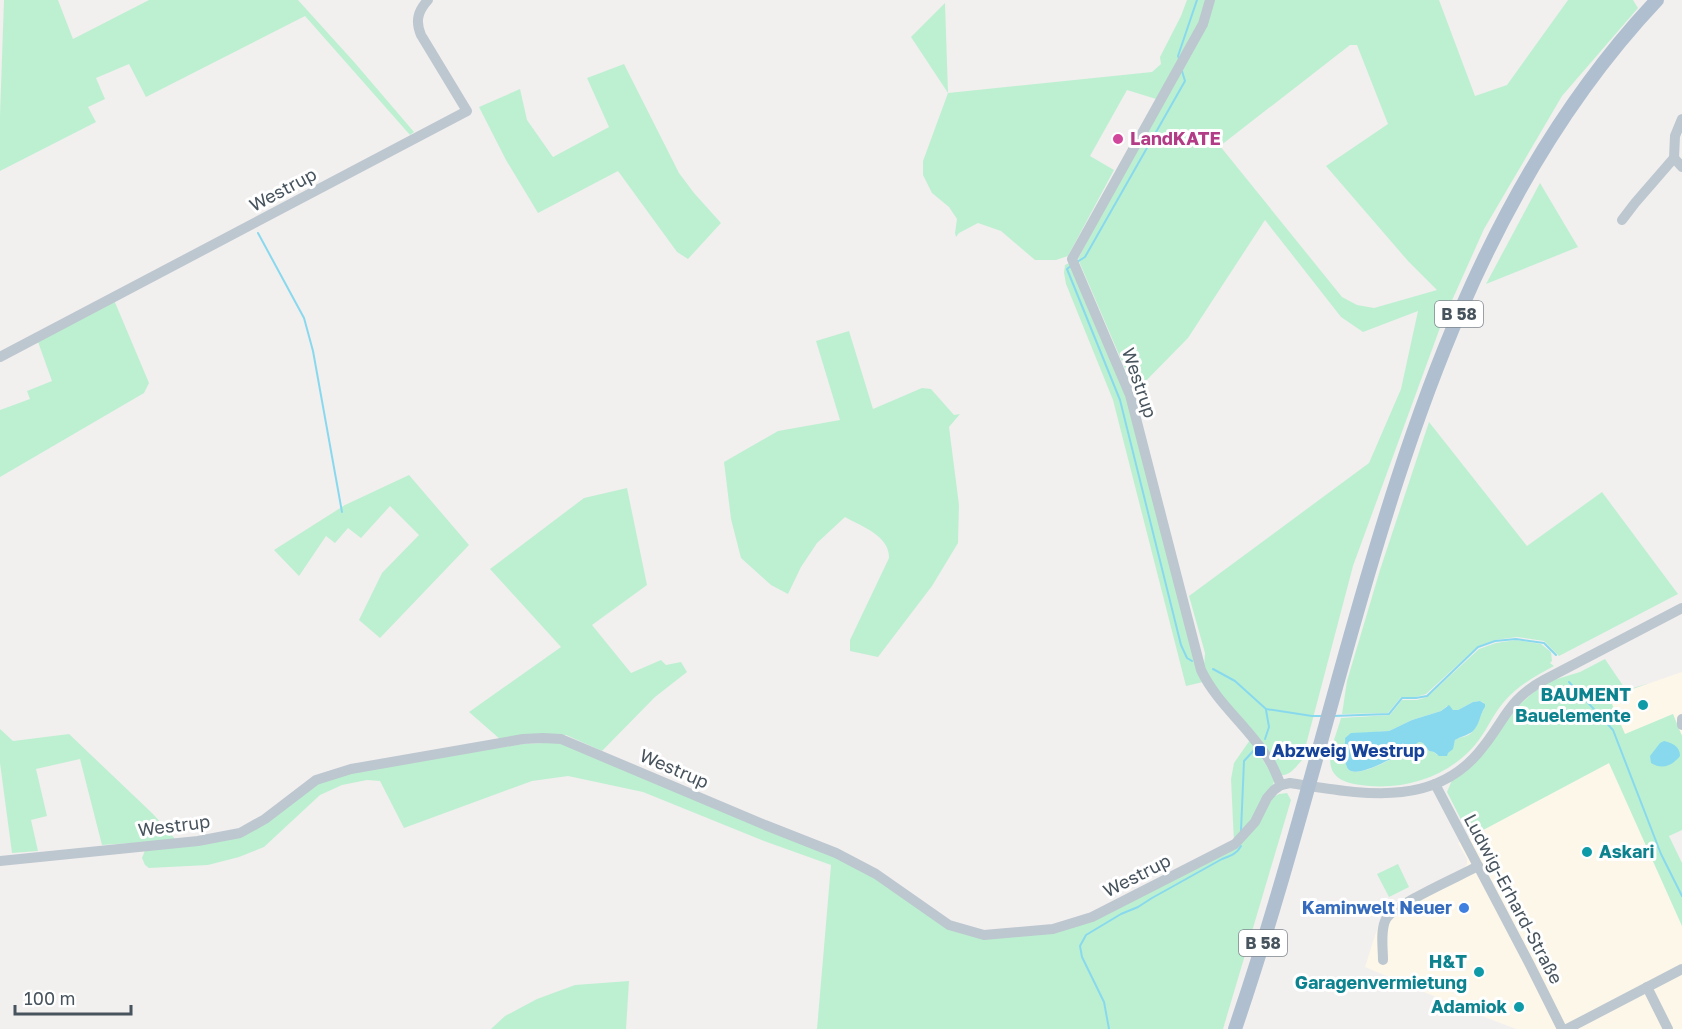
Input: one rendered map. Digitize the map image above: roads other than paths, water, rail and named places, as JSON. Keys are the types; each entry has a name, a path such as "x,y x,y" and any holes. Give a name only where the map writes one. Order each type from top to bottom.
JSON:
{"main road":[{"name":"B 58","path":"1235,1029 1262,947 1368,572 1426,394 1470,288 1525,180 1564,117 1618,45 1657,0"}],"street":[{"name":"Westrup","path":"0,357 467,111 418,28 420,9 428,0"},
{"name":"Westrup","path":"0,861 198,841 240,833 265,819 316,780 351,769 523,739 552,738 561,739 836,853 876,874 949,925 984,935 1053,929 1092,917 1235,844 1255,822 1267,798 1281,785 1271,762 1262,749 1207,684 1201,670 1130,395 1072,259 1203,24 1210,0"},
{"path":"1622,220 1674,158 1675,136 1682,119"},
{"path":"1674,158 1682,167"},
{"path":"1281,785 1290,783 1349,792 1382,794 1411,791 1435,784 1458,771 1474,758 1490,739 1509,709 1524,693 1544,680 1682,608"},
{"path":"1682,720 1682,725"},
{"name":"Ludwig-Erhard-Straße","path":"1435,784 1562,1029"},
{"path":"1383,960 1383,927 1385,920 1392,912 1478,866"},
{"path":"1567,1029 1682,969"},
{"path":"1647,987 1668,1029"}],"water":[{"path":"1480,701 1485,704 1485,707 1476,727 1470,733 1455,740 1453,749 1447,756 1439,756 1429,751 1423,743 1419,742 1372,768 1354,772 1348,768 1343,751 1345,738 1351,733 1389,731 1412,720 1441,711 1449,705 1453,710 1458,710"},
{"path":"1664,741 1677,747 1680,756 1674,762 1663,766 1651,763 1650,756"}],"waterway":[{"path":"1179,59 1178,56 1197,0"},
{"path":"1077,262 1085,257 1185,81 1182,71"},
{"path":"258,233 304,318 313,351 342,512"},
{"path":"1072,265 1067,269 1120,400 1181,645 1187,658 1192,661"},
{"path":"1333,716 1389,714 1402,698 1427,696 1478,647 1495,641 1516,639 1544,643 1556,655"},
{"path":"1213,669 1235,681 1266,709 1322,716"},
{"path":"1569,682 1613,730 1661,854 1682,896"},
{"path":"1265,739 1269,727 1266,710"},
{"path":"1241,831 1244,761 1255,749"},
{"path":"1109,1029 1104,1002 1082,957 1080,946 1086,935 1233,854 1241,846"}],"place":[{"name":"LandKATE","path":"1118,139"},
{"name":"BAUMENT Bauelemente","path":"1643,705"},
{"name":"Abzweig Westrup","path":"1260,751"},
{"name":"Askari","path":"1587,852"},
{"name":"Kaminwelt Neuer","path":"1464,908"},
{"name":"H&T Garagenvermietung","path":"1479,972"},
{"name":"Adamiok","path":"1519,1007"}]}
